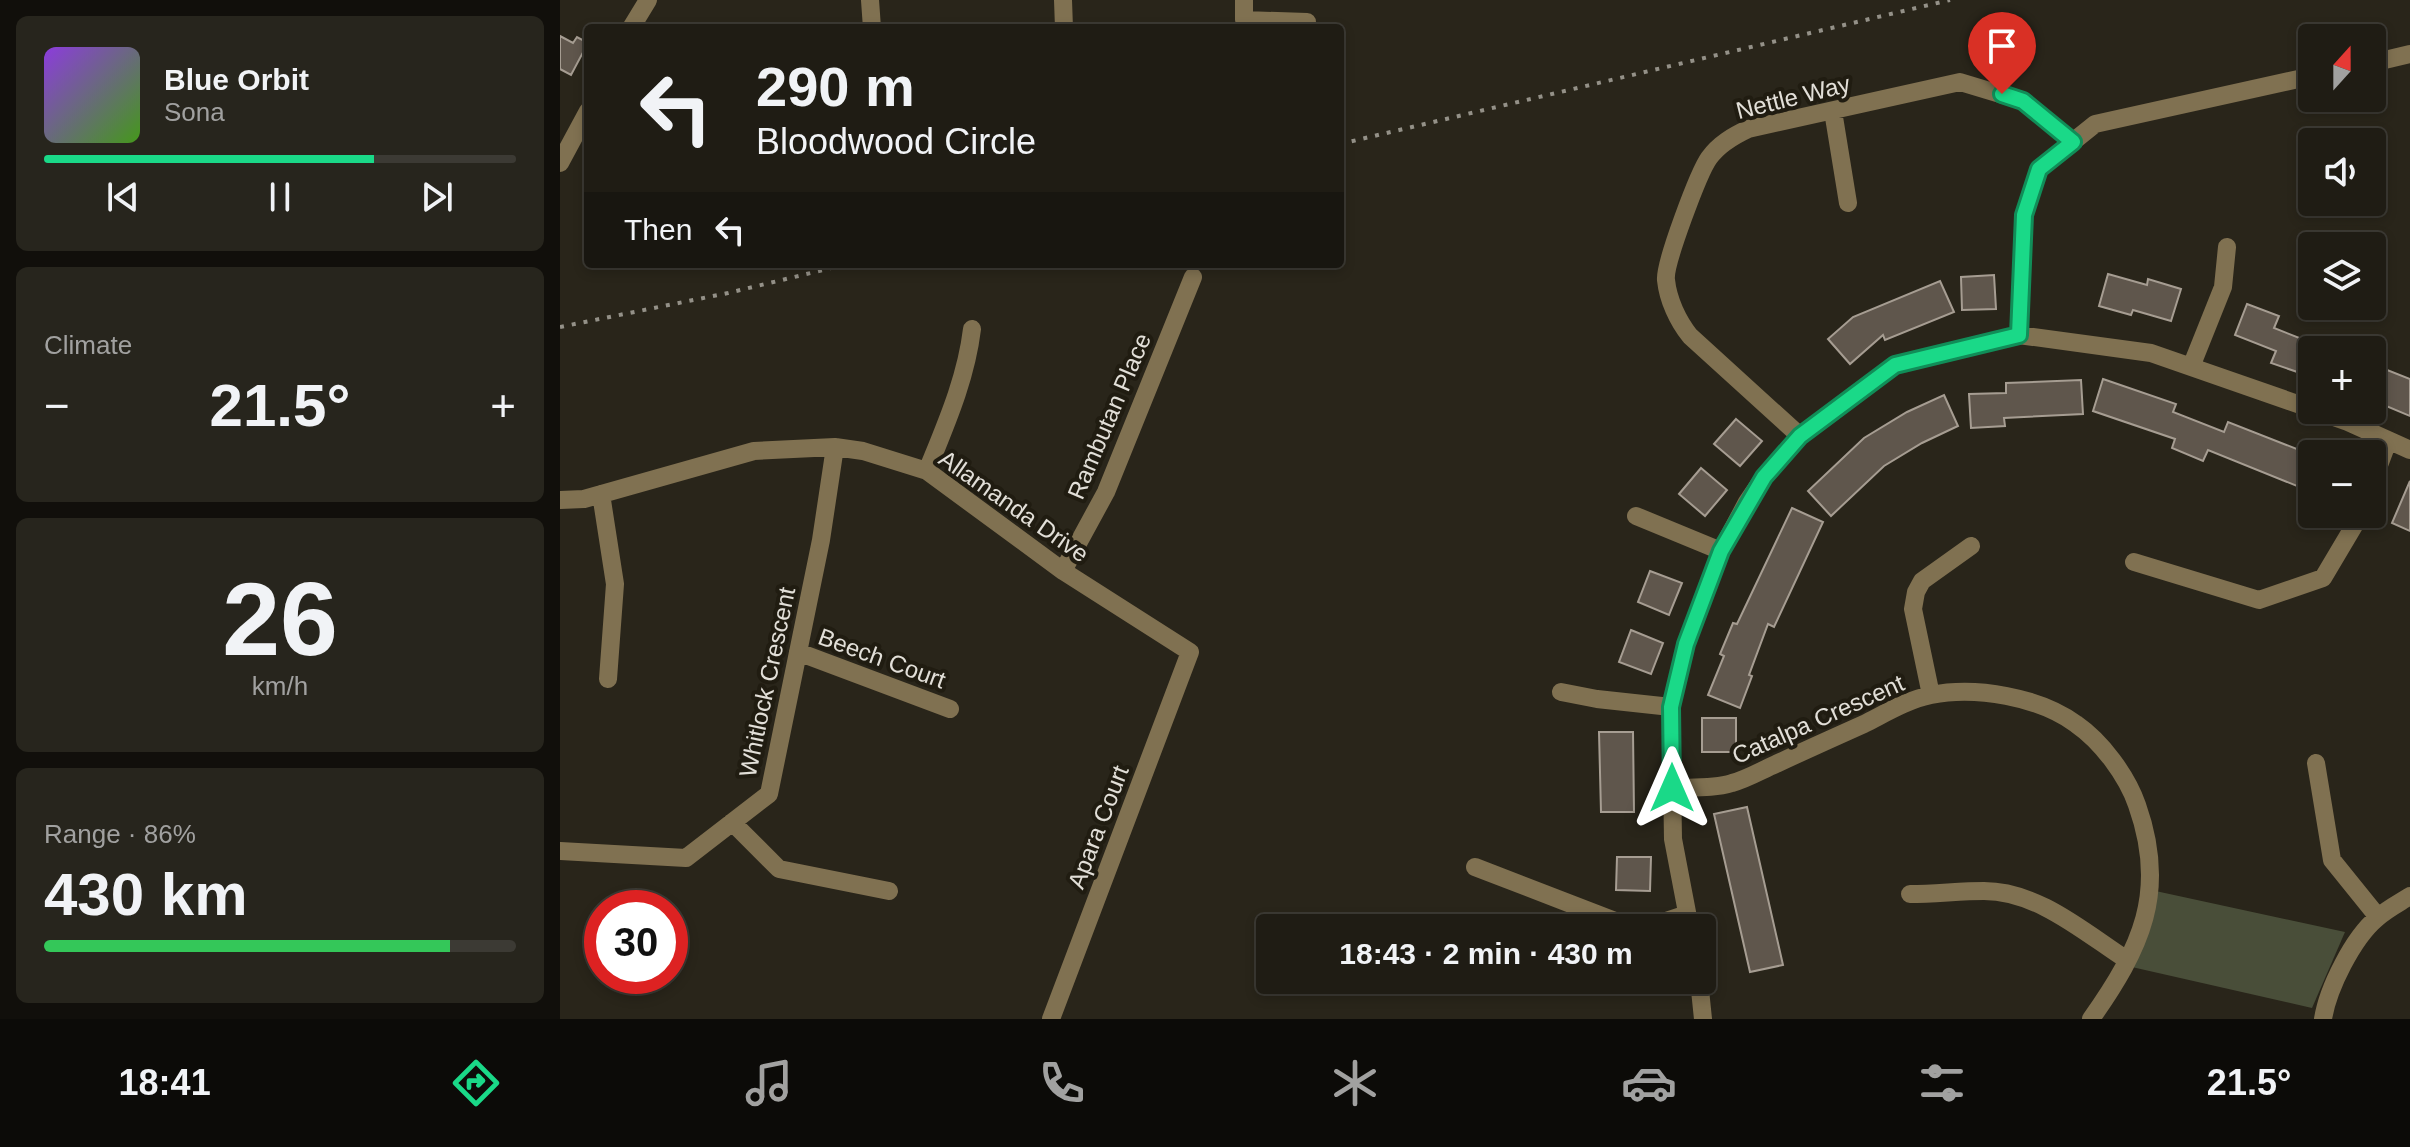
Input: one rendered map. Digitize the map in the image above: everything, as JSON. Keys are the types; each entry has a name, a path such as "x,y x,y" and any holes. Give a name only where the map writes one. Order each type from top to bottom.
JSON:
{"street":[{"path":"633,24 648,0"},
{"path":"870,0 872,24"},
{"path":"1063,0 1064,24"},
{"path":"1244,0 1244,20 1307,22"},
{"path":"2386,60 2410,54"},
{"path":"2019,335 2024,215 2039,169 2095,124 2298,79"},
{"name":"Nettle Way","path":"1800,436 1690,336 1670,298 1666,272 1700,173 1709,158 1721,146 1748,129 1960,82 2023,101 2073,142"},
{"path":"1833,111 1848,203"},
{"path":"560,163 584,118"},
{"path":"2191,367 2223,287 2227,247"},
{"name":"Rambutan Place","path":"1063,571 1106,492 1193,277"},
{"path":"927,471 964,375 972,329"},
{"path":"1687,914 1673,839 1671,707 1686,644 1721,551 1764,477 1800,436 1895,365 2019,335 2151,353 2298,405"},
{"path":"2352,424 2410,450"},
{"path":"2386,446 2388,441"},
{"name":"Allamanda Drive","path":"560,500 584,499 754,451 835,447 893,458 927,471 1063,571 1190,652"},
{"name":"Whitlock Crescent","path":"560,851 686,858 769,794 821,540 835,447"},
{"path":"601,494 615,584 608,679"},
{"path":"1636,516 1721,551"},
{"path":"2134,562 2259,600 2323,578 2353,528"},
{"path":"1931,695 1913,609 1916,592 1922,581 1971,546"},
{"name":"Beech Court","path":"798,652 950,709"},
{"name":"Apara Court","path":"1051,1019 1190,652"},
{"path":"1561,692 1671,707"},
{"name":"Catalpa Crescent","path":"1672,788 1733,783 1892,709 1931,695 1972,692 2009,697 2046,708 2076,724 2119,771 2135,799 2151,855 2148,912 2139,940 2091,1019"},
{"path":"2316,763 2332,860 2378,917"},
{"path":"732,822 779,869 889,891"},
{"path":"1475,867 1597,914"},
{"path":"1910,894 1986,891 2010,895 2050,910 2127,960"},
{"path":"2323,1019 2325,1003 2358,939 2378,917 2410,896"},
{"path":"1700,994 1703,1019"}],"green space":[{"path":"2151,890 2345,932 2312,1008 2123,965"}],"building":[{"path":"560,36 573,43 577,37 584,41 584,51 571,75 560,69"},
{"path":"2108,274 2147,285 2148,279 2181,289 2171,321 2133,310 2131,315 2099,306"},
{"path":"1994,275 1996,309 1962,310 1961,277"},
{"path":"1940,281 1954,312 1885,340 1883,335 1850,364 1828,339 1853,317"},
{"path":"2247,304 2279,316 2274,328 2298,337 2298,372 2271,363 2276,351 2235,335"},
{"path":"2386,370 2410,379 2410,416 2386,406"},
{"path":"2103,379 2176,404 2173,412 2224,432 2228,422 2298,450 2298,486 2208,450 2203,461 2172,448 2175,439 2093,411"},
{"path":"2081,380 2083,414 2004,418 2005,426 1971,428 1969,394 2006,393 2006,383"},
{"path":"1944,395 1958,426 1884,466 1831,516 1808,491 1864,438 1907,412"},
{"path":"1736,419 1762,441 1740,466 1714,444"},
{"path":"1701,468 1727,490 1705,516 1679,494"},
{"path":"2410,481 2410,531 2392,523"},
{"path":"1792,508 1823,522 1774,627 1768,624 1740,708 1708,695 1733,623 1737,624"},
{"path":"1650,571 1682,583 1669,615 1638,602"},
{"path":"1631,630 1663,643 1651,674 1619,662"},
{"path":"1702,718 1736,718 1736,752 1702,752"},
{"path":"1599,732 1633,732 1634,812 1601,812"},
{"path":"1747,807 1783,965 1750,972 1714,814"},
{"path":"1617,857 1651,857 1650,891 1616,890"}],"railway":[{"path":"1344,143 1950,0"},
{"path":"560,327 728,293 831,268"}],"route":[{"path":"1672,788 1671,707 1686,644 1721,551 1764,477 1800,436 1895,365 2019,335 2024,215 2039,169 2073,142 2023,101 2002,94"}]}
